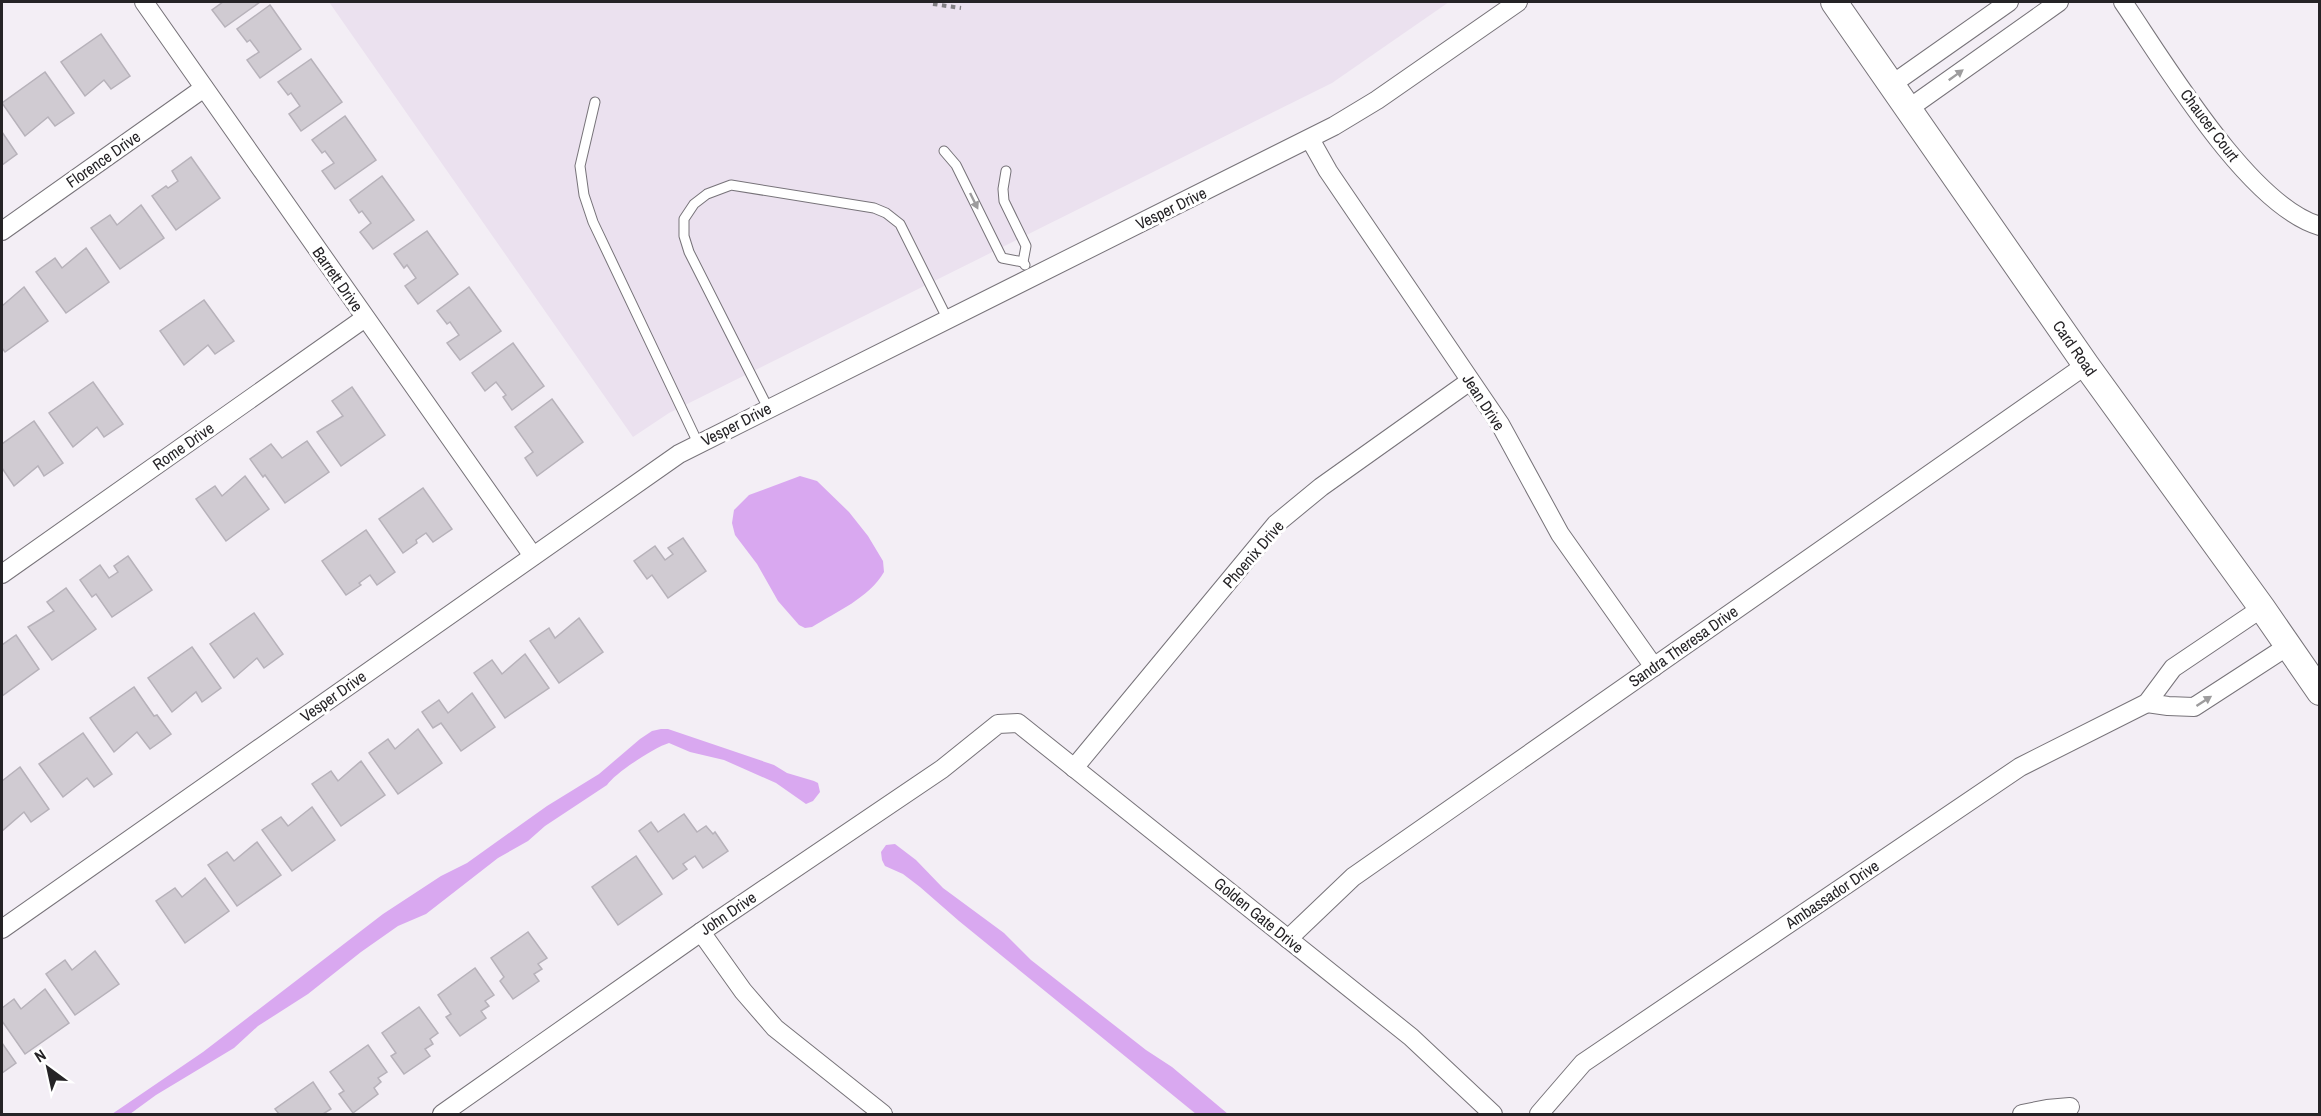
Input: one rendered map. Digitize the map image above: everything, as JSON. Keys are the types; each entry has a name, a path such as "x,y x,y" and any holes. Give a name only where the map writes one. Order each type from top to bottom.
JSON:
{"street":[{"name":"Barrett Drive","path":"144,2 533,556"},
{"name":"Vesper Drive","path":"2,929 660,467 698,443 948,320 1027,270 1310,139 1363,110 1518,2"},
{"name":"Card Road","path":"1833,2 2086,365 2262,608 2319,692"},
{"path":"1908,109 2060,2"},
{"name":"Chaucer Court","path":"2123,2 2228,152 2285,208 2319,226"},
{"path":"1892,85 2003,6 2013,34"},
{"name":"Florence Drive","path":"2,231 204,88"},
{"name":"Jean Drive","path":"1310,139 1328,171 1500,424 1560,534 1654,666"},
{"name":"Rome Drive","path":"2,574 365,318"},
{"name":"Sandra Theresa Drive","path":"1288,939 1353,877 2086,365"},
{"name":"Phoenix Drive","path":"1074,768 1276,524 1321,487 1470,381"},
{"name":"Ambassador Drive","path":"1539,1114 1583,1063 2020,766 2147,703 2173,668 2262,608"},
{"path":"2147,703 2194,707 2288,646"},
{"name":"Golden Gate Drive","path":"1018,723 1411,1037 1494,1114"},
{"name":"John Drive","path":"442,1114 701,932 942,769 998,724 1018,723"},
{"path":"701,932 743,991 775,1028 883,1114"},
{"path":"2022,1114 2047,1108 2070,1107"}],"lane":[{"path":"595,102 579,166 584,195 593,222 698,443"},
{"path":"944,151 956,165 1002,258 1027,270 1026,246 1004,201 1006,171"},
{"path":"768,408 689,252 684,237 684,219 694,204 707,194 731,185 874,208 886,213 900,224 948,320"}],"path":[{"path":"933,4 961,8"}],"shaded area":[{"path":"329,2 1449,2 1332,83 669,413 633,437"},
{"path":"800,476 817,481 849,512 868,536 883,561 884,572 861,597 812,627 805,628 799,625 778,601 757,564 735,535 732,523 734,510 749,495"},
{"path":"668,729 774,765 787,773 818,783 820,792 813,801 806,804 776,783 724,760 690,752 669,743 663,745 626,767 607,785 545,826 528,841 498,858 426,914 398,926 361,952 308,994 258,1026 234,1048 156,1095 130,1114 112,1114 203,1052 383,914 441,876 467,863 547,806 599,774 640,739 652,731"},
{"path":"895,844 916,860 943,888 1004,933 1031,960 1146,1050 1172,1067 1228,1114 1196,1114 920,887 903,874 885,866 881,852 886,845"}],"building":[{"path":"223,2 260,2 225,27 212,10"},
{"path":"270,5 301,49 260,78 247,60 259,52 237,29"},
{"path":"101,34 130,76 111,89 104,80 85,96 61,62"},
{"path":"311,59 342,102 301,131 289,114 300,106 291,93 288,95 278,82"},
{"path":"45,72 74,113 55,126 48,117 25,136 2,103"},
{"path":"345,116 376,160 335,189 322,171 334,163 312,140"},
{"path":"2,132 17,154 2,165"},
{"path":"191,157 220,198 176,230 152,196 178,181 172,171"},
{"path":"382,176 414,220 373,249 360,232 371,223 362,211 359,213 350,200"},
{"path":"141,205 164,238 120,269 91,228 110,215 117,225"},
{"path":"427,231 458,274 418,304 405,286 416,278 407,265 404,268 394,254"},
{"path":"86,248 109,282 66,313 36,272 55,258 62,268"},
{"path":"24,287 48,321 5,352 2,348 2,306"},
{"path":"469,287 501,331 460,360 447,343 459,335 450,322 447,324 437,311"},
{"path":"204,300 234,341 215,354 208,345 184,365 160,331"},
{"path":"513,343 544,386 512,410 503,397 506,395 496,382 485,391 472,373"},
{"path":"93,382 123,424 104,437 97,427 73,447 49,413"},
{"path":"352,387 385,435 341,466 317,432 343,416 332,401"},
{"path":"552,399 583,442 537,476 525,458 533,452 515,427"},
{"path":"34,421 63,463 44,476 38,466 14,486 2,468 2,444"},
{"path":"307,441 329,472 285,503 250,459 271,444 282,458"},
{"path":"245,476 269,509 226,541 196,499 215,486 222,496"},
{"path":"423,488 452,529 433,542 426,533 403,553 379,519"},
{"path":"366,530 395,572 377,585 370,575 359,583 361,585 346,595 322,561"},
{"path":"683,538 706,571 668,598 652,575 647,579 634,561 655,546 665,560 673,554 668,548"},
{"path":"128,556 152,590 112,617 96,594 92,597 80,580 100,565 109,578 118,572 114,566"},
{"path":"66,588 96,629 52,660 28,627 54,611 47,602"},
{"path":"254,613 283,654 264,668 257,658 234,678 210,644"},
{"path":"579,618 603,652 559,683 530,641 549,628 555,638"},
{"path":"16,635 39,669 2,696 2,645"},
{"path":"192,647 221,688 202,702 196,692 172,712 148,678"},
{"path":"525,654 549,688 505,718 474,673 492,660 502,674"},
{"path":"134,687 154,716 157,715 171,734 150,749 137,732 114,752 90,718"},
{"path":"472,693 495,727 461,751 441,723 433,728 422,712 439,700 448,713"},
{"path":"418,729 442,763 398,794 369,753 388,739 395,749"},
{"path":"83,733 112,774 94,787 87,778 63,797 39,764"},
{"path":"361,761 385,795 341,826 312,784 331,771 338,781"},
{"path":"20,767 49,809 31,822 24,812 2,831 2,781"},
{"path":"312,807 335,840 292,871 262,830 281,817 288,826"},
{"path":"684,814 697,832 706,826 713,834 715,832 728,851 703,868 695,856 683,864 687,869 673,879 639,831 651,822 658,832"},
{"path":"257,842 281,875 237,906 208,865 227,852 234,861"},
{"path":"636,856 662,894 618,925 592,887"},
{"path":"205,878 229,911 185,943 156,901 175,888 182,897"},
{"path":"528,932 547,958 538,964 542,969 534,974 539,981 513,999 500,981 504,977 491,958"},
{"path":"95,951 119,984 75,1015 46,974 65,960 72,970"},
{"path":"475,968 494,995 485,1001 489,1006 481,1011 486,1018 460,1036 446,1017 451,1014 438,995"},
{"path":"45,989 69,1023 25,1054 2,1021 2,1008 14,999 21,1009"},
{"path":"419,1007 438,1033 430,1039 433,1044 425,1049 430,1056 404,1074 391,1056 396,1053 382,1033"},
{"path":"2,1043 16,1063 2,1073"},
{"path":"368,1045 387,1072 378,1078 381,1082 374,1088 378,1094 353,1113 339,1094 344,1091 330,1072"},
{"path":"313,1082 331,1109 323,1114 279,1114 275,1109"}]}
